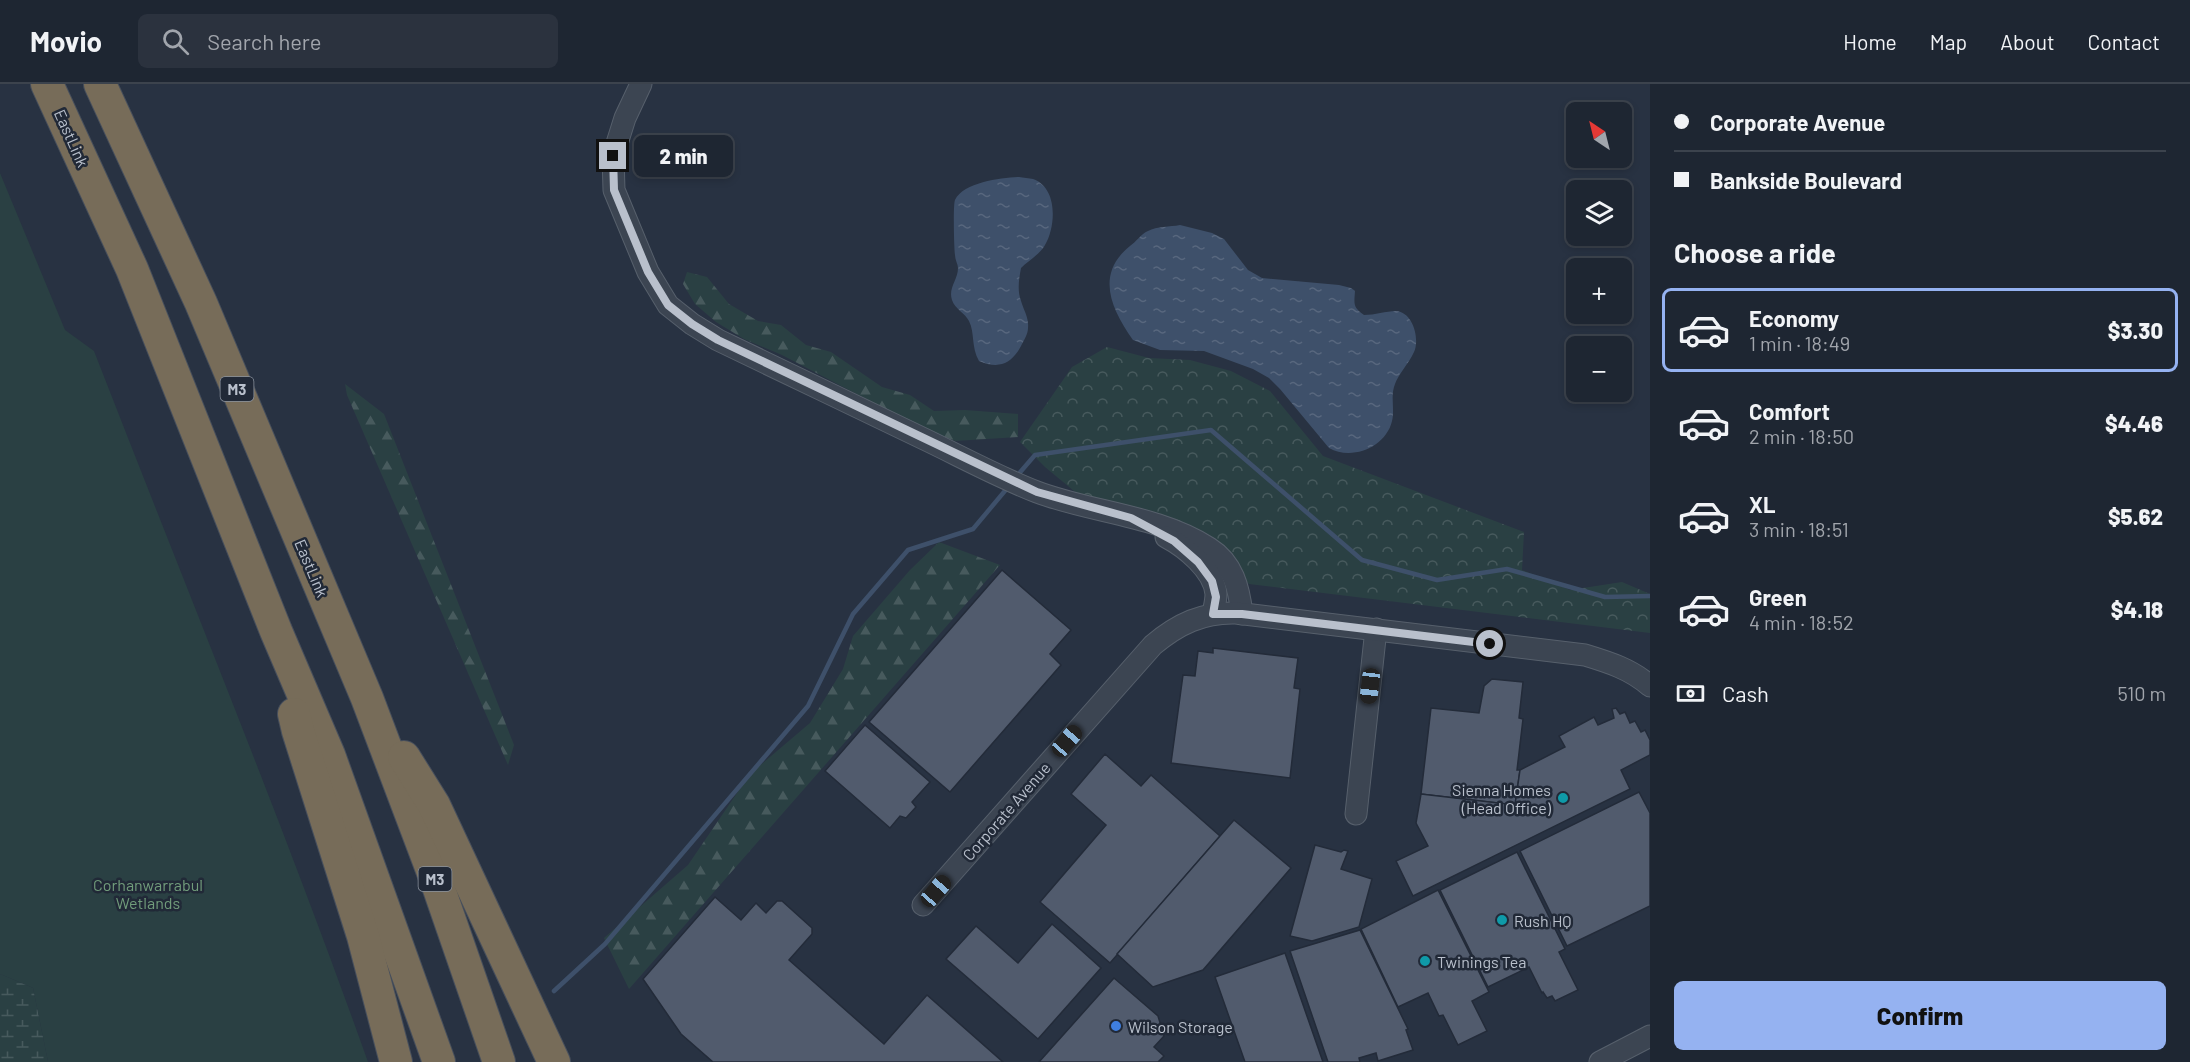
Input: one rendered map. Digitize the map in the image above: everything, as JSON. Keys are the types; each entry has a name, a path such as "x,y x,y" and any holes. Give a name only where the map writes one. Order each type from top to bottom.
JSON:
{"highway":[{"name":"EastLink","path":"47,84 132,269 276,631 329,755 439,1062"},
{"name":"EastLink","path":"100,84 201,303 367,698 499,1062"},
{"path":"276,631 298,731 363,936 396,1062"},
{"path":"367,698 434,805 554,1062"}],"street":[{"path":"641,84 625,118 613,156 614,190 648,272 668,305 692,324 718,340 1037,492 1159,525 1185,535 1211,549 1228,564 1239,587 1242,614"},
{"path":"1131,518 1174,541 1198,562 1212,581 1215,591 1213,614"},
{"name":"Corporate Avenue","path":"923,905 1153,645 1186,622 1213,614 1242,614 1585,655 1627,670 1650,686"},
{"path":"1356,814 1376,629"},
{"path":"1600,1062 1650,1036"}],"green space":[{"name":"Corhanwarrabul Wetlands","path":"0,173 65,330 94,351 268,794 368,1062 48,1062 33,988 0,974"},
{"path":"687,272 707,277 729,304 758,321 781,325 806,345 831,352 882,387 910,395 934,411 965,410 1018,414 1018,437 955,441 916,425 782,355 744,339 716,322 695,304 683,284"},
{"path":"1107,347 1149,358 1190,360 1231,371 1270,391 1323,456 1524,532 1522,570 1570,590 1622,582 1650,594 1650,633 1249,584 1244,579 1074,491 1020,442 1072,367"},
{"path":"345,384 384,414 514,745 508,765 347,395"},
{"path":"939,542 1000,565 629,989 604,938 688,865 750,774 810,723 843,669 853,636 910,570"},
{"path":"0,974 33,988 48,1062 0,1062"}],"water":[{"path":"1019,177 1033,179 1047,190 1051,199 1053,218 1049,237 1043,248 1021,268 1019,289 1028,321 1026,337 1013,357 1003,364 992,365 979,361 969,321 955,306 951,296 958,268 955,259 954,203 960,194 974,185"},
{"path":"1180,225 1212,233 1224,239 1248,270 1262,278 1351,288 1355,291 1356,308 1364,315 1396,311 1407,316 1414,327 1416,347 1395,384 1392,421 1383,438 1367,449 1348,453 1338,452 1329,448 1269,378 1253,369 1204,351 1160,350 1133,340 1113,304 1110,280 1113,268 1119,257 1145,232 1155,228"}],"building":[{"path":"1002,570 1071,630 1050,654 1061,665 950,792 869,722"},
{"path":"1213,648 1298,658 1294,688 1300,689 1290,778 1171,763 1183,675 1195,676 1198,651 1213,653"},
{"path":"1492,679 1523,682 1519,718 1523,719 1517,770 1520,770 1515,805 1421,794 1431,708 1479,713 1484,686"},
{"name":"Sienna Homes (Head Office)","path":"1616,708 1620,714 1625,712 1630,723 1635,721 1641,732 1645,730 1650,740 1650,755 1621,770 1630,789 1413,896 1396,861 1428,846 1416,823 1421,794 1515,805 1520,770 1565,747 1559,736 1594,717 1598,725 1614,718 1612,709"},
{"path":"865,725 930,782 912,802 916,807 906,818 900,816 890,828 825,771"},
{"path":"1105,754 1141,786 1151,775 1220,836 1110,963 1040,902 1106,825 1071,794"},
{"path":"1639,792 1650,813 1650,906 1567,946 1520,851"},
{"path":"1234,820 1291,868 1203,970 1153,987 1117,954"},
{"path":"1315,845 1341,852 1348,851 1341,869 1372,879 1359,927 1312,941 1290,936"},
{"name":"Rush HQ","path":"1517,852 1565,949 1559,952 1578,990 1555,1001 1552,996 1547,998 1542,993 1529,967 1488,987 1440,890"},
{"name":"Twinings Tea","path":"1438,890 1489,992 1472,1001 1487,1031 1458,1045 1443,1015 1439,1016 1428,993 1398,1007 1361,929"},
{"path":"715,897 741,920 756,903 766,913 777,901 782,901 812,928 812,934 789,960 884,1044 927,995 1003,1062 713,1062 681,1034 643,979"},
{"path":"1052,924 1101,968 1038,1039 946,959 976,926 1018,963"},
{"path":"1360,930 1408,1029 1406,1030 1413,1050 1378,1061 1376,1053 1359,1058 1360,1062 1328,1062 1290,951"},
{"path":"1285,953 1323,1062 1245,1062 1215,977"},
{"name":"Wilson Storage","path":"1114,978 1158,1016 1164,1036 1154,1047 1164,1056 1158,1062 1039,1062"}],"waterway":[{"path":"1016,477 1035,455 1211,430 1362,560 1437,580 1507,569 1605,597 1650,596"},
{"path":"554,991 605,944 808,706 853,614 908,550 973,529 1009,486"}],"place":[{"name":"Sienna Homes (Head Office)","path":"1563,798"},
{"name":"Rush HQ","path":"1502,920"},
{"name":"Twinings Tea","path":"1425,961"},
{"name":"Wilson Storage","path":"1116,1026"}],"route":[{"path":"613,156 614,190 648,272 668,305 692,324 718,340 1037,492 1131,518 1174,541 1198,562 1212,581 1216,597 1213,614 1242,614 1490,644"}]}
